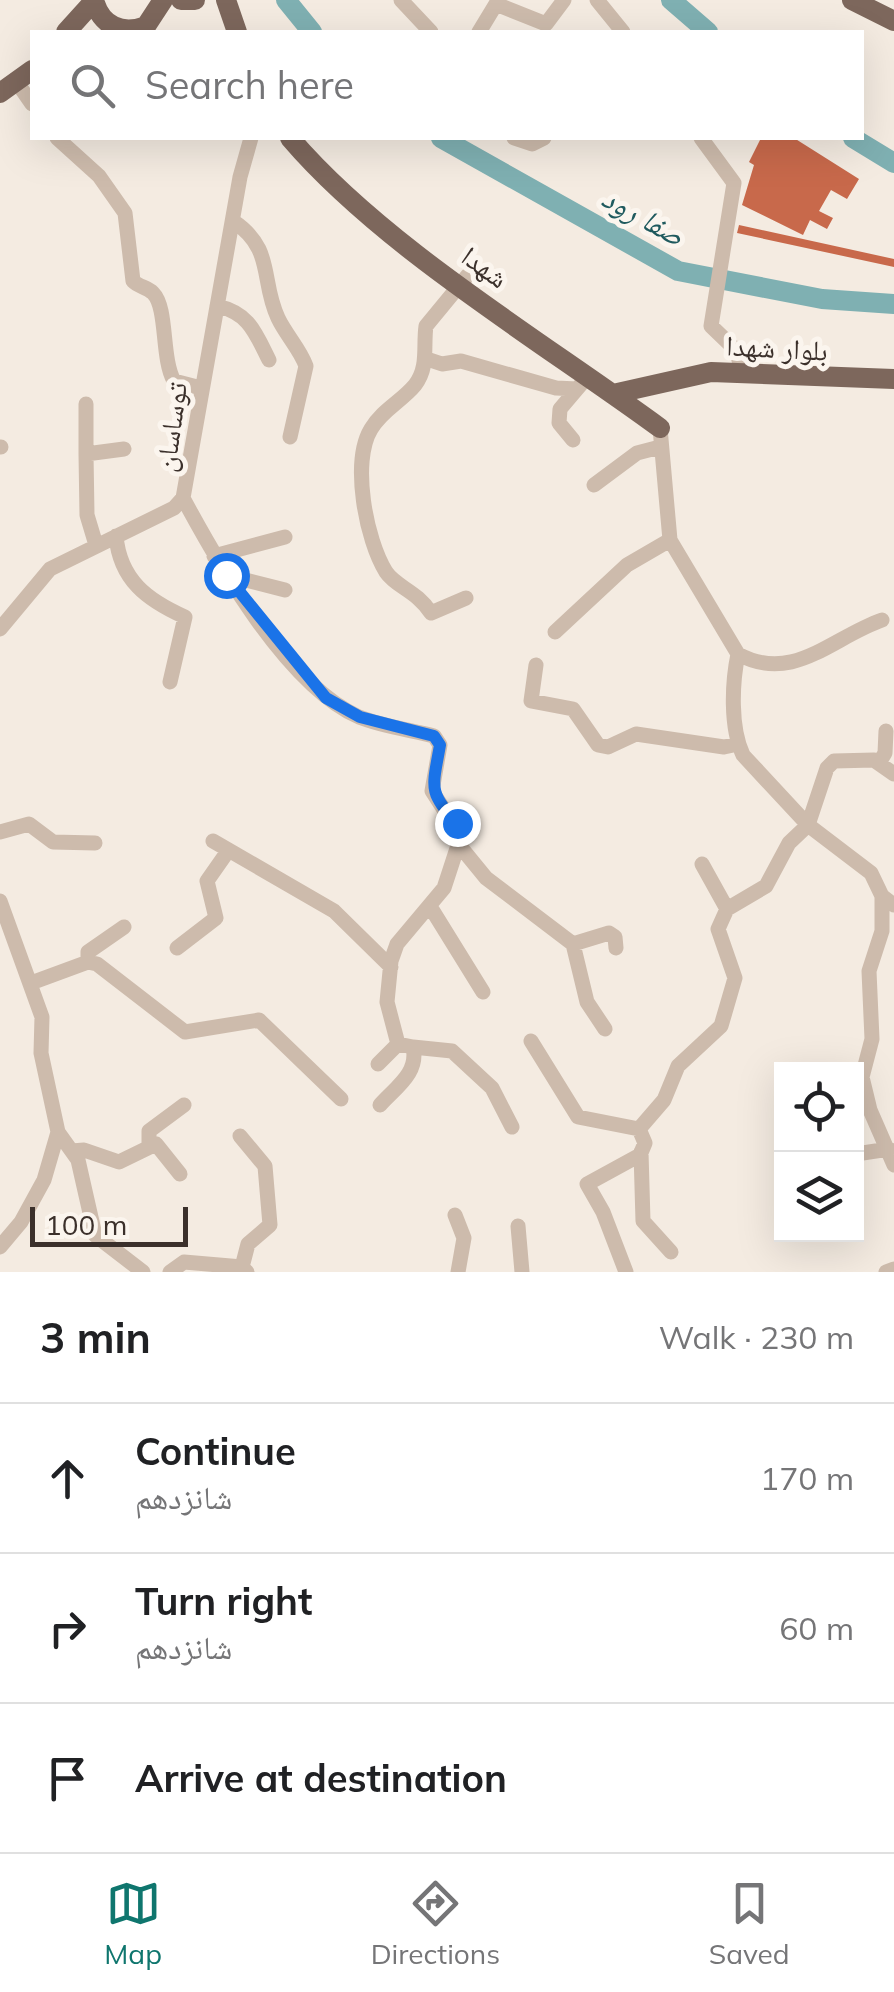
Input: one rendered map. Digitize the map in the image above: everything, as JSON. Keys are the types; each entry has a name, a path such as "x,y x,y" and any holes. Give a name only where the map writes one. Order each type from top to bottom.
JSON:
{"main road":[{"path":"68,30 94,1 105,30 146,26 162,0"},
{"path":"181,0 195,0"},
{"path":"226,0 236,30"},
{"path":"852,0 891,13"},
{"path":"12,81 30,58"},
{"name":"شهدا","path":"292,140 318,170 622,393 660,438"},
{"name":"شهدا","path":"308,140 367,197 583,383 622,393"},
{"name":"بلوار شهدا","path":"622,393 711,372 894,379"},
{"path":"660,386 660,438"}],"street":[{"path":"401,0 428,30"},
{"path":"481,30 496,4 546,24 564,0"},
{"path":"597,0 621,30"},
{"path":"12,81 30,102"},
{"path":"58,140 99,176 125,213 132,280 150,289 158,300 167,368 174,381 201,388"},
{"name":"توساسان","path":"0,629 50,569 174,508 184,498 195,448 201,388 252,140"},
{"path":"702,140 734,183 711,326 737,350 742,374"},
{"path":"234,222 251,233 262,250 277,317 306,366 290,437"},
{"path":"465,280 426,326 426,359 415,385 369,431 360,478 372,540 388,575 420,595 431,613 466,598"},
{"path":"217,306 236,310 248,319 269,360"},
{"path":"426,359 442,364 461,361 556,388 583,383"},
{"path":"573,440 560,423 560,408 583,383"},
{"path":"86,404 87,516 96,545"},
{"path":"594,485 660,438 670,540 738,654 762,667 807,658 882,620"},
{"path":"86,454 124,449"},
{"path":"184,498 226,575 326,698 360,717 434,736 440,745 432,791 435,801 457,823 459,846 444,888 397,944 387,1002 421,1073 380,1105"},
{"path":"116,536 118,561 127,579 162,607 186,617 170,682"},
{"path":"214,556 285,537"},
{"path":"556,632 627,566 670,540"},
{"path":"226,575 285,590"},
{"path":"738,654 734,675 738,744 743,755 808,825 870,873 888,900 869,970 872,1039 862,1077 870,1110 892,1157 864,1155"},
{"path":"536,665 531,701 573,709 598,745 608,746 636,734 724,746 738,744"},
{"path":"879,763 886,753 886,731"},
{"path":"639,1129 664,1100 678,1066 722,1026 735,978 718,929 728,908 766,886 789,842 808,825 828,768 834,761 879,763 894,774"},
{"path":"0,832 29,824 53,842 95,842"},
{"path":"213,842 334,911 391,967"},
{"path":"459,846 486,878 573,944 587,1002 605,1029"},
{"path":"177,948 216,918 207,880 228,851"},
{"path":"702,864 728,908"},
{"path":"0,901 42,1017 41,1053 58,1132 78,1160 95,1235 144,1272"},
{"path":"430,908 483,992"},
{"path":"88,962 88,952 124,927"},
{"path":"573,944 609,933 615,937 616,948"},
{"path":"32,983 88,962 97,964 185,1032 259,1020 341,1099"},
{"path":"531,1041 578,1117 639,1129"},
{"path":"378,1064 406,1046 452,1051 492,1088 512,1127"},
{"path":"149,1144 149,1131 184,1104"},
{"path":"639,1129 645,1143 643,1220 671,1252"},
{"path":"0,1247 21,1222 44,1180 58,1132"},
{"path":"170,1272 184,1262 244,1269 248,1244 270,1225 265,1166 240,1136"},
{"path":"72,1151 84,1150 120,1162 149,1144 156,1144 180,1174"},
{"path":"626,1272 603,1212 587,1184 642,1152"},
{"path":"455,1214 464,1238 458,1272"},
{"path":"518,1226 522,1272"},
{"path":"886,1272 894,1270"}],"building":[{"path":"760,140 797,140 859,179 847,199 831,190 819,211 833,218 827,229 810,220 803,235 742,205 754,165 749,162"},
{"path":"739,225 894,259 894,267 737,233"}],"waterway":[{"name":"صفا رود","path":"286,0 310,30"},
{"name":"صفا رود","path":"671,0 706,30"},
{"name":"صفا رود","path":"445,140 678,271 822,299 894,304"},
{"name":"صفا رود","path":"856,140 894,163"}],"route":[{"path":"226,575 326,698 360,717 434,736 440,745 432,791 435,801 457,823"}]}
